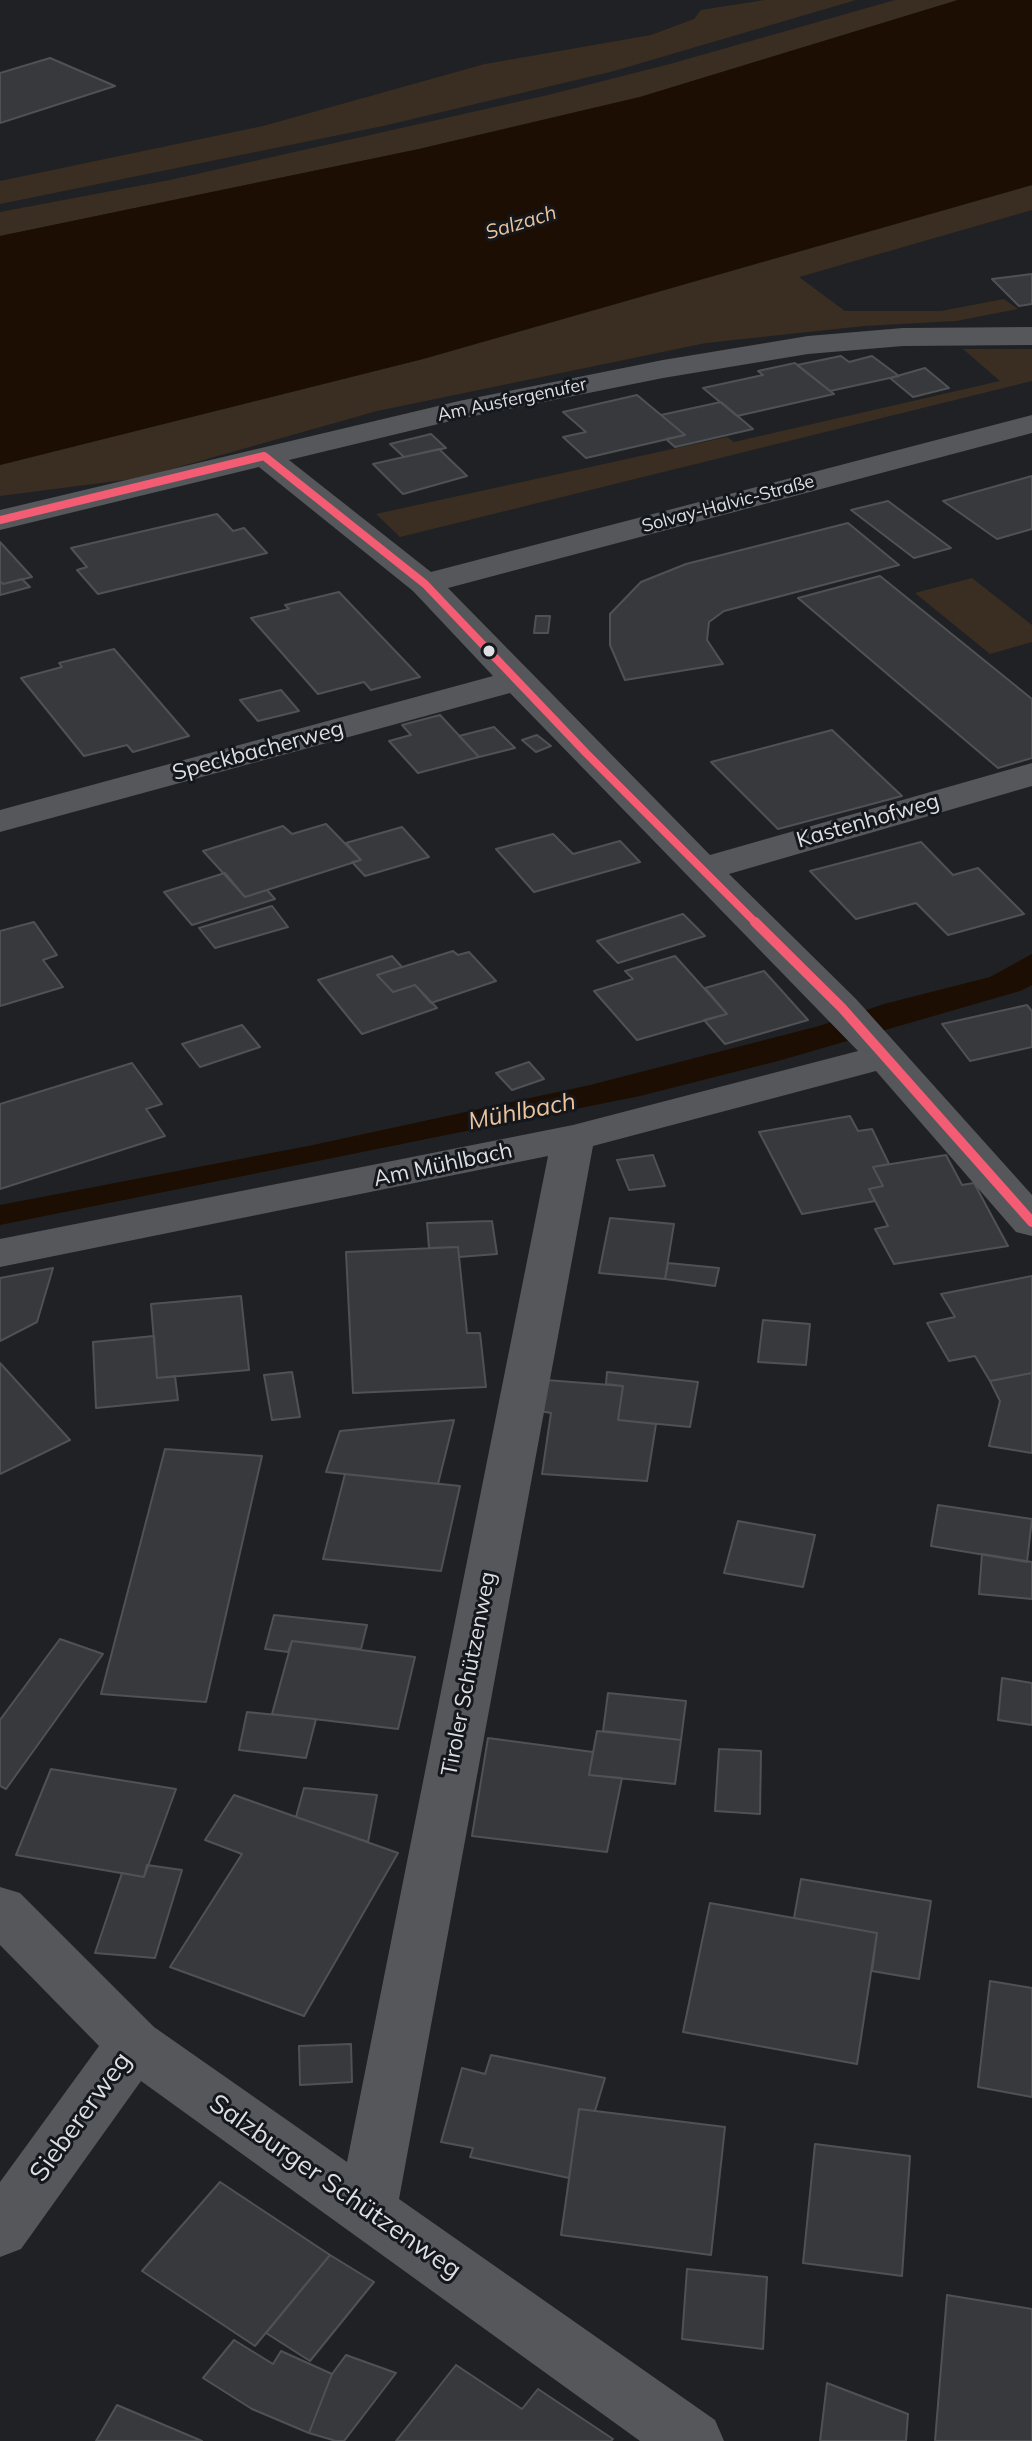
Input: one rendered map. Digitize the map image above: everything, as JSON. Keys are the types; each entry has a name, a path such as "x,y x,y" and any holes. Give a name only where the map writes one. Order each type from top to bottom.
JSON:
{"street":[{"name":"Am Ausfergenufer","path":"0,520 474,407 663,369 808,345 903,337 1032,336"},
{"name":"Solvay-Halvic-Straße","path":"425,584 1032,424"},
{"path":"264,456 425,584 515,681 864,1034 955,1132 1032,1222"},
{"name":"Speckbacherweg","path":"0,821 515,681"},
{"name":"Kastenhofweg","path":"704,869 1032,774"},
{"name":"Am Mühlbach","path":"0,1253 573,1138 864,1034"},
{"name":"Tiroler Schützenweg","path":"367,2210 573,1138"},
{"name":"Salzburger Schützenweg","path":"0,1909 134,2044 692,2441"},
{"name":"Siebererweg","path":"0,2230 134,2044"}],"shaded area":[{"path":"765,0 856,0 614,71 383,126 0,204 0,181 263,126 485,64 651,35 694,19 701,10"},
{"path":"895,0 958,0 640,97 419,149 0,236 0,212 170,180 548,95"},
{"path":"1032,185 1032,210 799,277 845,311 941,311 1004,299 1018,309 956,321 864,326 706,343 377,411 140,478 0,496 0,465 423,359"},
{"path":"963,349 1032,349 1032,381 400,537 376,514 727,437 734,442 1000,381"},
{"path":"972,578 1032,625 1032,642 990,654 915,593"}],"water":[{"name":"Salzach","path":"958,0 1032,0 1032,185 423,359 0,465 0,236 419,149 640,97"},
{"name":"Mühlbach","path":"1032,954 1032,985 1020,991 778,1061 640,1096 0,1225 0,1205 313,1145 590,1085 819,1026 884,1004 990,977"}],"building":[{"path":"50,58 115,86 0,123 0,73"},
{"path":"1032,274 1032,304 1019,306 992,279"},
{"path":"841,356 849,362 872,356 899,376 830,391 797,365"},
{"path":"795,363 834,394 737,416 703,388 763,375 758,371"},
{"path":"925,368 949,388 913,397 890,378"},
{"path":"637,395 685,435 586,458 563,437 586,432 563,412"},
{"path":"721,402 753,429 675,447 666,439 685,435 661,415"},
{"path":"431,434 446,448 404,457 390,444"},
{"path":"439,449 467,476 403,494 373,464"},
{"path":"1032,476 1032,529 997,539 943,501"},
{"path":"888,501 951,548 914,558 851,510"},
{"path":"217,514 233,531 244,528 267,553 98,594 77,570 87,567 71,548"},
{"path":"848,523 899,565 724,611 709,622 707,640 723,664 625,680 610,645 610,614 641,582 686,564"},
{"path":"0,542 32,577 3,584 0,581"},
{"path":"880,576 1032,699 1032,758 998,768 798,598"},
{"path":"22,579 30,587 0,595 0,581 3,584"},
{"path":"339,592 420,677 371,690 364,682 318,694 251,618 289,609 285,605"},
{"path":"536,616 550,616 548,633 534,633"},
{"path":"114,649 189,736 133,752 127,745 84,756 21,678 62,667 59,663"},
{"path":"281,690 299,711 258,721 240,700"},
{"path":"440,715 479,757 418,773 389,741 411,735 402,725"},
{"path":"494,727 515,748 479,757 459,736"},
{"path":"832,730 902,796 778,829 711,762"},
{"path":"537,735 551,746 536,752 522,740"},
{"path":"326,824 361,860 245,897 203,851 283,826 292,834"},
{"path":"402,827 429,857 365,876 352,862 361,860 346,843"},
{"path":"553,834 573,854 620,841 640,862 534,892 496,849"},
{"path":"921,842 953,875 978,868 1024,914 948,935 916,903 856,919 810,871"},
{"path":"225,873 245,897 267,890 275,899 192,925 164,892"},
{"path":"272,906 288,927 215,948 199,928"},
{"path":"683,914 705,936 618,963 597,941"},
{"path":"34,922 57,955 43,960 63,987 0,1006 0,931"},
{"path":"453,951 458,955 469,952 496,981 431,1003 415,985 393,992 377,975"},
{"path":"392,956 402,967 377,975 393,992 415,985 437,1008 362,1034 318,980"},
{"path":"675,956 727,1014 637,1040 594,991 633,979 625,971"},
{"path":"764,971 808,1020 725,1044 704,1020 727,1014 705,988"},
{"path":"1027,1005 1032,1011 1032,1047 970,1061 942,1024"},
{"path":"242,1025 260,1047 200,1067 182,1044"},
{"path":"529,1062 544,1079 512,1090 496,1073"},
{"path":"132,1063 162,1104 146,1109 165,1136 0,1189 0,1104"},
{"path":"850,1116 858,1131 872,1129 889,1164 873,1167 883,1186 869,1189 875,1201 802,1214 759,1132"},
{"path":"653,1155 665,1186 629,1190 617,1160"},
{"path":"946,1155 962,1185 974,1183 1008,1246 894,1264 875,1229 888,1226 869,1189 883,1186 873,1167"},
{"path":"610,1218 674,1224 665,1279 599,1273"},
{"path":"492,1221 497,1254 459,1257 458,1247 429,1248 427,1223"},
{"path":"458,1247 467,1333 480,1333 486,1387 353,1393 346,1252"},
{"path":"668,1263 719,1268 715,1286 665,1279"},
{"path":"53,1268 37,1322 0,1341 0,1278"},
{"path":"1032,1276 1032,1373 990,1381 975,1356 949,1361 927,1323 955,1317 941,1294"},
{"path":"241,1296 249,1370 157,1378 151,1304"},
{"path":"763,1320 810,1324 806,1365 758,1362"},
{"path":"154,1336 157,1378 175,1376 178,1400 96,1408 93,1342"},
{"path":"0,1363 70,1440 0,1474"},
{"path":"292,1372 300,1417 272,1420 264,1375"},
{"path":"607,1372 698,1382 690,1427 618,1420 623,1386 606,1384"},
{"path":"1032,1373 1032,1453 989,1446 1000,1401 990,1381"},
{"path":"546,1380 623,1386 618,1420 656,1424 647,1481 542,1474 551,1413 540,1411"},
{"path":"454,1420 438,1484 326,1472 340,1431"},
{"path":"165,1449 262,1456 206,1702 101,1694"},
{"path":"345,1474 460,1486 441,1571 323,1559"},
{"path":"938,1505 1032,1519 1027,1562 931,1546"},
{"path":"738,1521 815,1535 803,1587 724,1573"},
{"path":"982,1554 1032,1562 1032,1599 979,1594"},
{"path":"274,1615 367,1625 361,1649 292,1641 288,1652 265,1649"},
{"path":"60,1639 103,1654 6,1789 0,1786 0,1720"},
{"path":"292,1641 415,1657 398,1729 272,1714"},
{"path":"1002,1678 1032,1683 1032,1725 998,1720"},
{"path":"608,1693 686,1701 681,1740 603,1731"},
{"path":"247,1712 316,1719 306,1758 239,1750"},
{"path":"597,1731 681,1740 675,1784 589,1775"},
{"path":"488,1738 593,1752 589,1775 622,1778 607,1852 472,1836"},
{"path":"719,1749 761,1751 760,1814 715,1811"},
{"path":"51,1769 176,1789 144,1877 16,1855"},
{"path":"304,1788 377,1795 368,1842 296,1817"},
{"path":"234,1795 398,1853 304,2016 170,1967 242,1854 205,1840"},
{"path":"147,1865 182,1870 155,1958 95,1953 122,1873 144,1877"},
{"path":"801,1879 931,1901 919,1979 872,1971 877,1933 794,1918"},
{"path":"710,1903 877,1933 857,2064 683,2032"},
{"path":"990,1981 1032,1988 1032,2097 978,2087"},
{"path":"351,2044 352,2082 300,2085 299,2046"},
{"path":"491,2055 605,2078 595,2111 579,2109 569,2178 470,2157 473,2148 441,2142 462,2068 485,2074"},
{"path":"579,2109 725,2127 711,2255 561,2235"},
{"path":"815,2144 910,2156 902,2276 803,2263"},
{"path":"220,2182 330,2255 255,2346 142,2271"},
{"path":"330,2255 374,2282 310,2361 266,2333"},
{"path":"687,2269 767,2277 763,2349 682,2339"},
{"path":"947,2295 1032,2309 1032,2441 935,2441"},
{"path":"234,2340 273,2364 281,2351 332,2374 309,2433 252,2409 203,2378"},
{"path":"346,2355 396,2373 344,2441 336,2441 309,2433 332,2374"},
{"path":"456,2365 522,2409 538,2389 613,2439 396,2441"},
{"path":"827,2383 908,2414 906,2441 820,2441"},
{"path":"117,2405 202,2441 96,2441"}],"transit line":[{"path":"0,520 264,456 425,584 587,754 842,1008 1032,1222"}]}
